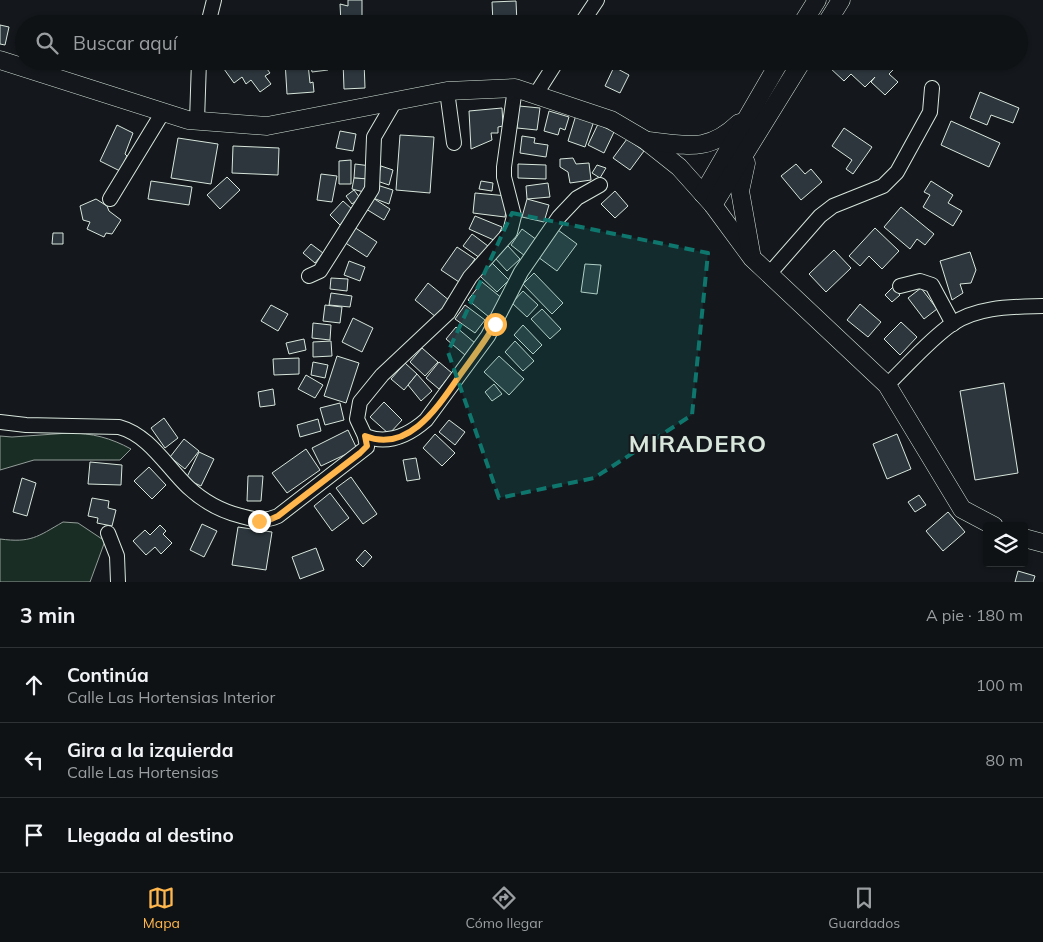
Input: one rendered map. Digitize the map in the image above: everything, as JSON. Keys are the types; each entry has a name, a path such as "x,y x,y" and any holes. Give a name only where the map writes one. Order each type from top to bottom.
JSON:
{"main road":[{"path":"808,15 817,0"},
{"path":"832,15 841,0"},
{"path":"0,60 15,65"},
{"path":"31,70 197,121 267,126 447,91 515,88 611,120 645,140 680,167 752,258 887,385 962,509 986,522"},
{"path":"708,200 748,114 775,70"},
{"path":"708,200 752,144 797,70"},
{"path":"645,140 696,146 713,143 726,136 748,114"},
{"path":"752,144 743,173 740,191 752,258"},
{"path":"1028,539 1043,543"}],"street":[{"path":"210,15 214,0"},
{"path":"588,15 597,0"},
{"path":"197,121 199,70"},
{"path":"536,94 551,70"},
{"path":"0,422 26,426 119,426 142,438 188,487 227,513 259,521 269,520 278,516 367,446 365,436 357,419 360,402 382,375 448,314 470,277 510,232 514,216 504,177 504,167 515,88"},
{"path":"770,273 820,216 833,206 883,186 897,172 930,112 932,88"},
{"path":"447,91 454,143"},
{"path":"308,276 320,271 372,189 374,136 395,101"},
{"path":"110,200 163,112"},
{"path":"365,436 377,441 399,437 426,420 488,336 521,272 559,217 578,198 600,185"},
{"path":"900,286 920,281 932,285 953,324"},
{"path":"887,385 953,324 982,312 1004,308 1043,306"},
{"path":"108,533 117,556 118,582"}],"highlighted area":[{"path":"512,213 708,253 692,415 594,478 499,498 448,352"}],"green space":[{"path":"69,433 101,437 131,449 120,460 34,460 0,470 0,436 12,437"},
{"path":"63,522 78,523 105,541 90,582 0,582 0,539 19,540 33,538"}],"building":[{"path":"348,0 362,0 362,15 341,15 340,4 348,6"},
{"path":"516,1 517,15 493,15 492,2"},
{"path":"0,25 9,27 5,45 0,44"},
{"path":"225,70 268,70 270,73 265,76 271,84 260,92 251,80 246,84 242,77 234,83"},
{"path":"286,70 309,70 310,83 313,82 314,92 287,94"},
{"path":"312,70 328,70 312,72"},
{"path":"343,70 364,70 365,88 344,89"},
{"path":"613,70 620,70 629,75 620,93 605,86"},
{"path":"832,70 893,70 889,74 898,82 885,95 871,82 875,77 865,87 851,74 844,81"},
{"path":"980,92 1019,108 1013,123 991,115 987,125 970,118"},
{"path":"519,106 540,108 537,130 517,128"},
{"path":"502,108 503,126 498,127 498,133 491,133 492,140 471,149 469,111"},
{"path":"549,111 569,117 565,130 560,128 558,135 544,131"},
{"path":"576,115 594,121 585,147 568,141"},
{"path":"951,121 1000,143 989,167 941,145"},
{"path":"598,124 614,132 604,153 588,145"},
{"path":"117,125 133,133 125,154 127,156 120,171 100,161"},
{"path":"844,128 872,147 853,174 846,169 852,160 832,146"},
{"path":"340,131 356,134 353,151 336,148"},
{"path":"400,135 434,137 430,193 396,190"},
{"path":"522,136 535,138 534,143 548,145 546,157 520,153"},
{"path":"178,138 218,144 211,184 171,178"},
{"path":"627,139 644,151 630,170 613,158"},
{"path":"233,146 279,148 278,175 232,173"},
{"path":"573,158 576,164 589,163 591,180 570,183 568,172 560,167 560,159"},
{"path":"351,160 351,184 339,184 339,161"},
{"path":"355,164 371,166 369,179 354,178"},
{"path":"518,164 546,165 546,179 518,178"},
{"path":"796,164 805,174 811,169 822,182 801,200 781,176"},
{"path":"597,165 606,168 600,178 592,173"},
{"path":"381,166 393,170 389,185 377,181"},
{"path":"321,174 337,176 332,202 317,200"},
{"path":"227,177 240,190 220,209 207,195"},
{"path":"354,178 369,179 368,193 352,189"},
{"path":"151,181 192,187 189,205 148,199"},
{"path":"481,181 493,183 492,191 479,189"},
{"path":"931,181 953,195 948,203 962,211 953,226 923,207 930,195 924,192"},
{"path":"548,183 550,197 527,199 526,186"},
{"path":"377,185 393,190 389,204 373,198"},
{"path":"354,190 360,198 352,204 346,196"},
{"path":"615,191 628,206 615,218 601,204"},
{"path":"475,193 508,196 505,217 473,213"},
{"path":"373,198 390,209 384,220 366,209"},
{"path":"96,199 107,206 109,211 121,220 112,234 106,233 104,237 87,229 90,222 83,220 80,206"},
{"path":"527,199 549,205 544,222 522,217"},
{"path":"343,201 353,210 340,225 330,215"},
{"path":"901,207 934,234 925,245 917,239 910,249 884,227"},
{"path":"475,216 502,227 496,241 469,229"},
{"path":"354,227 377,242 367,257 344,242"},
{"path":"875,228 899,251 882,269 869,256 860,266 849,256"},
{"path":"522,229 537,240 525,256 511,245"},
{"path":"558,230 577,244 557,271 538,257"},
{"path":"53,233 63,233 63,244 52,244"},
{"path":"472,234 488,246 480,258 463,246"},
{"path":"311,244 323,253 315,263 303,253"},
{"path":"508,246 520,259 507,271 495,258"},
{"path":"457,247 475,259 459,282 441,270"},
{"path":"834,250 851,268 826,292 809,274"},
{"path":"970,252 976,270 971,283 960,284 963,293 952,300 940,261"},
{"path":"349,261 365,267 360,281 344,275"},
{"path":"492,263 509,280 497,292 480,276"},
{"path":"585,264 601,265 597,294 581,292"},
{"path":"534,273 563,303 552,314 523,284"},
{"path":"331,278 348,279 347,291 330,289"},
{"path":"482,282 503,299 489,317 468,300"},
{"path":"428,283 450,301 436,317 415,300"},
{"path":"893,287 900,295 892,302 885,295"},
{"path":"921,288 937,309 924,319 908,298"},
{"path":"523,291 538,305 527,317 512,303"},
{"path":"331,293 352,296 350,307 329,305"},
{"path":"860,304 881,322 868,337 847,320"},
{"path":"271,305 288,314 278,331 261,321"},
{"path":"325,305 342,307 340,323 323,321"},
{"path":"465,305 485,320 475,333 455,319"},
{"path":"542,309 561,329 550,339 531,319"},
{"path":"353,318 373,328 362,352 342,342"},
{"path":"901,322 917,337 900,355 884,339"},
{"path":"313,323 331,325 330,340 312,338"},
{"path":"523,325 542,345 533,354 514,335"},
{"path":"456,327 475,343 465,355 446,339"},
{"path":"304,339 306,350 289,354 286,343"},
{"path":"331,341 332,356 313,357 313,342"},
{"path":"515,341 534,361 523,371 505,352"},
{"path":"422,348 438,362 425,376 410,362"},
{"path":"337,356 359,363 346,403 324,396"},
{"path":"499,356 524,379 509,395 484,372"},
{"path":"299,358 299,374 274,375 273,359"},
{"path":"313,362 328,365 325,378 311,375"},
{"path":"439,362 452,373 439,389 426,378"},
{"path":"405,363 417,374 404,390 391,379"},
{"path":"417,374 432,391 421,401 408,385"},
{"path":"306,375 323,385 315,398 298,389"},
{"path":"1004,383 1018,473 975,480 960,391"},
{"path":"494,384 502,394 492,401 485,392"},
{"path":"273,389 275,405 260,407 258,392"},
{"path":"384,402 402,420 389,434 370,417"},
{"path":"340,403 344,420 325,425 320,408"},
{"path":"164,418 178,438 165,448 151,428"},
{"path":"318,419 321,431 300,437 297,425"},
{"path":"449,420 465,432 455,445 439,432"},
{"path":"348,430 357,449 321,466 312,448"},
{"path":"435,434 455,453 442,466 423,448"},
{"path":"897,434 911,469 887,479 873,444"},
{"path":"184,439 199,451 185,469 170,457"},
{"path":"306,449 320,470 287,493 272,473"},
{"path":"199,452 214,459 201,486 186,479"},
{"path":"416,458 420,479 407,481 403,460"},
{"path":"90,462 122,465 121,485 88,484"},
{"path":"149,467 166,485 152,499 134,481"},
{"path":"248,476 263,476 261,501 247,501"},
{"path":"351,477 377,514 363,524 336,488"},
{"path":"22,478 36,483 27,516 13,512"},
{"path":"330,493 349,518 332,531 314,506"},
{"path":"919,495 926,505 915,512 908,502"},
{"path":"92,498 109,501 108,508 116,510 112,526 97,523 98,518 88,516"},
{"path":"948,512 965,532 943,551 926,531"},
{"path":"202,524 217,531 204,557 190,550"},
{"path":"160,525 166,531 163,534 172,543 161,554 155,547 146,555 133,541 145,530 150,535"},
{"path":"238,527 272,532 266,570 232,565"},
{"path":"316,548 324,570 300,579 292,557"},
{"path":"365,550 372,557 363,567 356,560"},
{"path":"1018,571 1035,576 1033,582 1015,582"}],"district":[{"name":"MIRADERO","path":"698,444"}],"route":[{"path":"259,521 269,520 278,516 360,453 367,446 365,436 377,441 384,441 399,437 417,428 446,396 495,324"}]}
